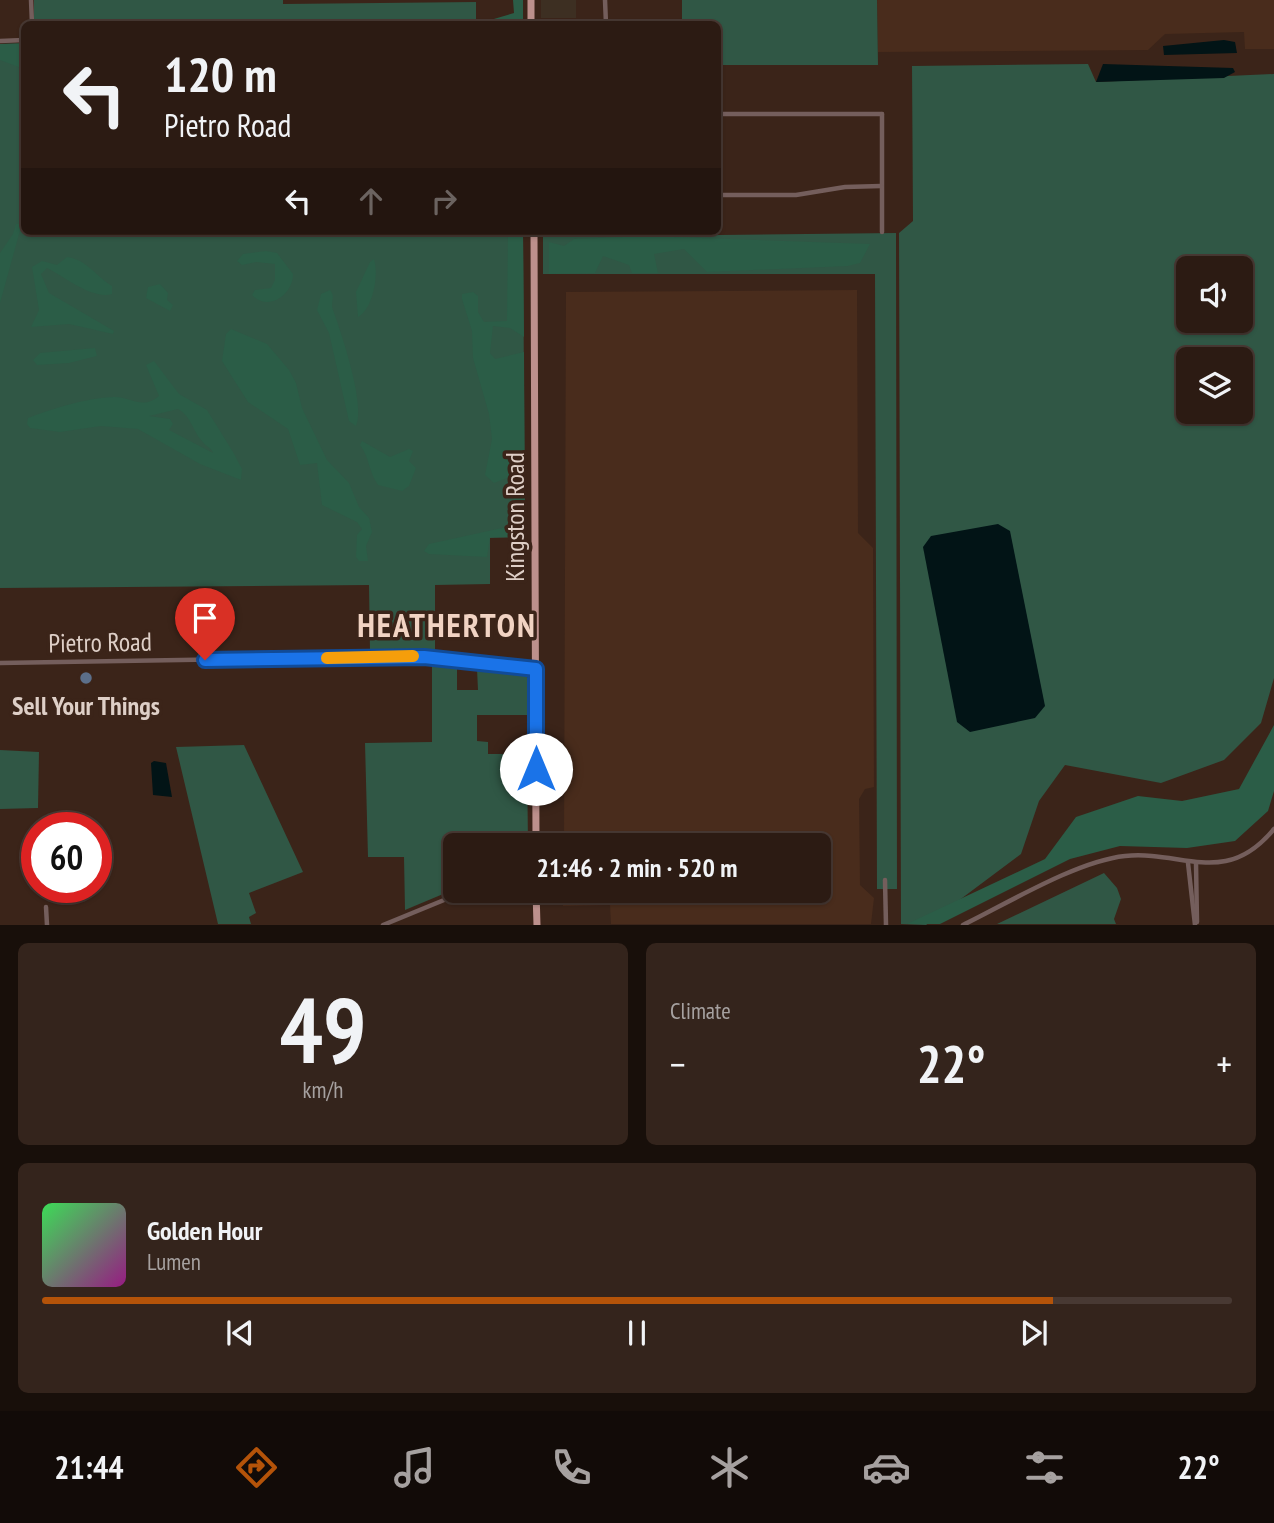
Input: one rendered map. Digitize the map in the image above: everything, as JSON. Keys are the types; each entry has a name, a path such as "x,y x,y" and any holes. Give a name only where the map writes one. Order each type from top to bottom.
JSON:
{"main road":[{"path":"530,0 531,21"},
{"name":"Kingston Road","path":"534,235 536,833"},
{"path":"536,903 537,925"}],"street":[{"path":"31,0 32,21"},
{"path":"605,0 606,21"},
{"path":"0,41 21,40"},
{"path":"721,114 882,113 882,232"},
{"path":"721,195 796,195 845,187 881,186"},
{"name":"Pietro Road","path":"0,663 415,656 536,669"},
{"path":"963,925 1104,860 1139,855 1188,863 1226,860 1246,853 1274,829"},
{"path":"1188,863 1196,925"},
{"path":"1196,863 1196,925"},
{"path":"885,880 886,925"},
{"path":"383,925 443,900"},
{"path":"46,907 47,925"}],"shaded area":[{"path":"541,0 576,0 576,18 541,18"},
{"path":"877,0 1274,0 1274,49 1245,49 1244,32 1165,34 1148,50 878,52"},
{"path":"1224,40 1235,42 1237,53 1164,55 1163,46"},
{"path":"1103,64 1233,68 1235,72 1224,78 1096,82"},
{"path":"857,290 858,533 873,548 874,787 865,789 859,799 860,885 874,898 871,924 611,924 610,905 563,906 563,903 831,903 831,833 564,833 566,292"},
{"path":"998,524 1010,531 1045,706 1035,718 970,732 957,722 923,547 931,536"},
{"path":"151,763 166,763 172,797 153,795"}],"green space":[{"path":"34,0 283,0 283,4 476,2 476,21 34,21"},
{"path":"513,0 523,0 523,21 487,21 514,13"},
{"path":"682,0 877,0 878,65 721,65 721,21 682,21"},
{"path":"21,43 21,68 0,60 0,44"},
{"path":"21,44 21,235 523,235 525,537 490,538 490,584 435,585 435,652 370,651 369,585 0,588 0,45"},
{"path":"1088,64 1096,82 1274,74 1274,678 1261,723 1224,760 1161,783 1065,765 1039,801 1021,854 926,925 901,924 899,233 913,221 912,66"},
{"path":"16,224 21,227 0,303 0,253 13,234"},
{"path":"896,233 897,889 877,889 875,274 543,274 543,237"},
{"path":"508,235 523,235 524,337 510,328 493,326 490,353 495,359 524,352 525,537 490,537 487,557 429,554 424,551 429,544 516,525 512,484 507,478 494,483 485,475 492,439 489,414 473,358 472,331 462,294 473,292 478,296 478,312 484,322 507,321"},
{"path":"647,236 870,244 860,263 848,266 707,272 684,249 654,254 658,273 632,273 629,265 603,256 595,273 549,274 549,242 564,246 574,239"},
{"path":"266,251 277,253 293,274 289,289 284,294 278,299 265,302 252,295 255,290 271,288 275,280 275,264 256,262 242,265 237,261 243,254"},
{"path":"67,257 86,265 112,286 112,294 87,291 47,268 41,274 49,293 114,331 113,334 69,324 31,327 39,310 32,267 42,261 57,265"},
{"path":"374,259 374,291 368,307 358,317 356,292"},
{"path":"160,284 168,293 167,300 173,305 170,311 146,298 148,287"},
{"path":"330,290 333,295 333,310 355,386 358,403 356,426 349,421 329,333 317,310 321,294"},
{"path":"231,329 267,344 289,370 296,383 302,408 327,460 349,483 359,507 369,518 372,532 366,546 368,561 359,561 356,557 357,535 362,529 357,522 322,505 317,463 300,465 288,429 248,402 222,361 226,334"},
{"path":"95,348 97,356 69,363 37,365 33,360 40,353"},
{"path":"154,361 179,394 207,410 242,469 241,480 200,464 138,429 101,426 60,432 30,428 27,424 28,418 92,399 114,397 142,402 153,400 159,396 146,365","holes":["178,409 183,412 199,437 213,453 169,430 173,424 170,419 149,416"]},
{"path":"362,441 390,457 409,449 413,451 409,461 416,468 409,486 402,491 378,485 360,445"},
{"path":"432,664 457,667 457,690 478,690 477,669 527,674 527,715 477,715 477,741 488,742 488,754 527,754 528,833 443,833 443,894 405,910 404,857 368,857 365,743 432,742"},
{"path":"1274,725 1274,791 1268,811 1235,841 1187,848 1120,846 1070,859 940,924 907,924 1045,859 1076,817 1138,796 1182,801 1239,789"},
{"path":"244,745 303,872 249,893 256,913 249,917 251,924 218,924 176,747"},
{"path":"0,750 39,752 38,808 0,809"},
{"path":"1104,873 1117,888 1121,899 1114,919 1116,924 997,924"}],"slow traffic":[{"path":"327,658 413,656"}],"place":[{"name":"Sell Your Things","path":"86,678"}],"district":[{"name":"HEATHERTON","path":"447,624"}],"route":[{"path":"205,660 424,657 536,669 536,769"}]}
